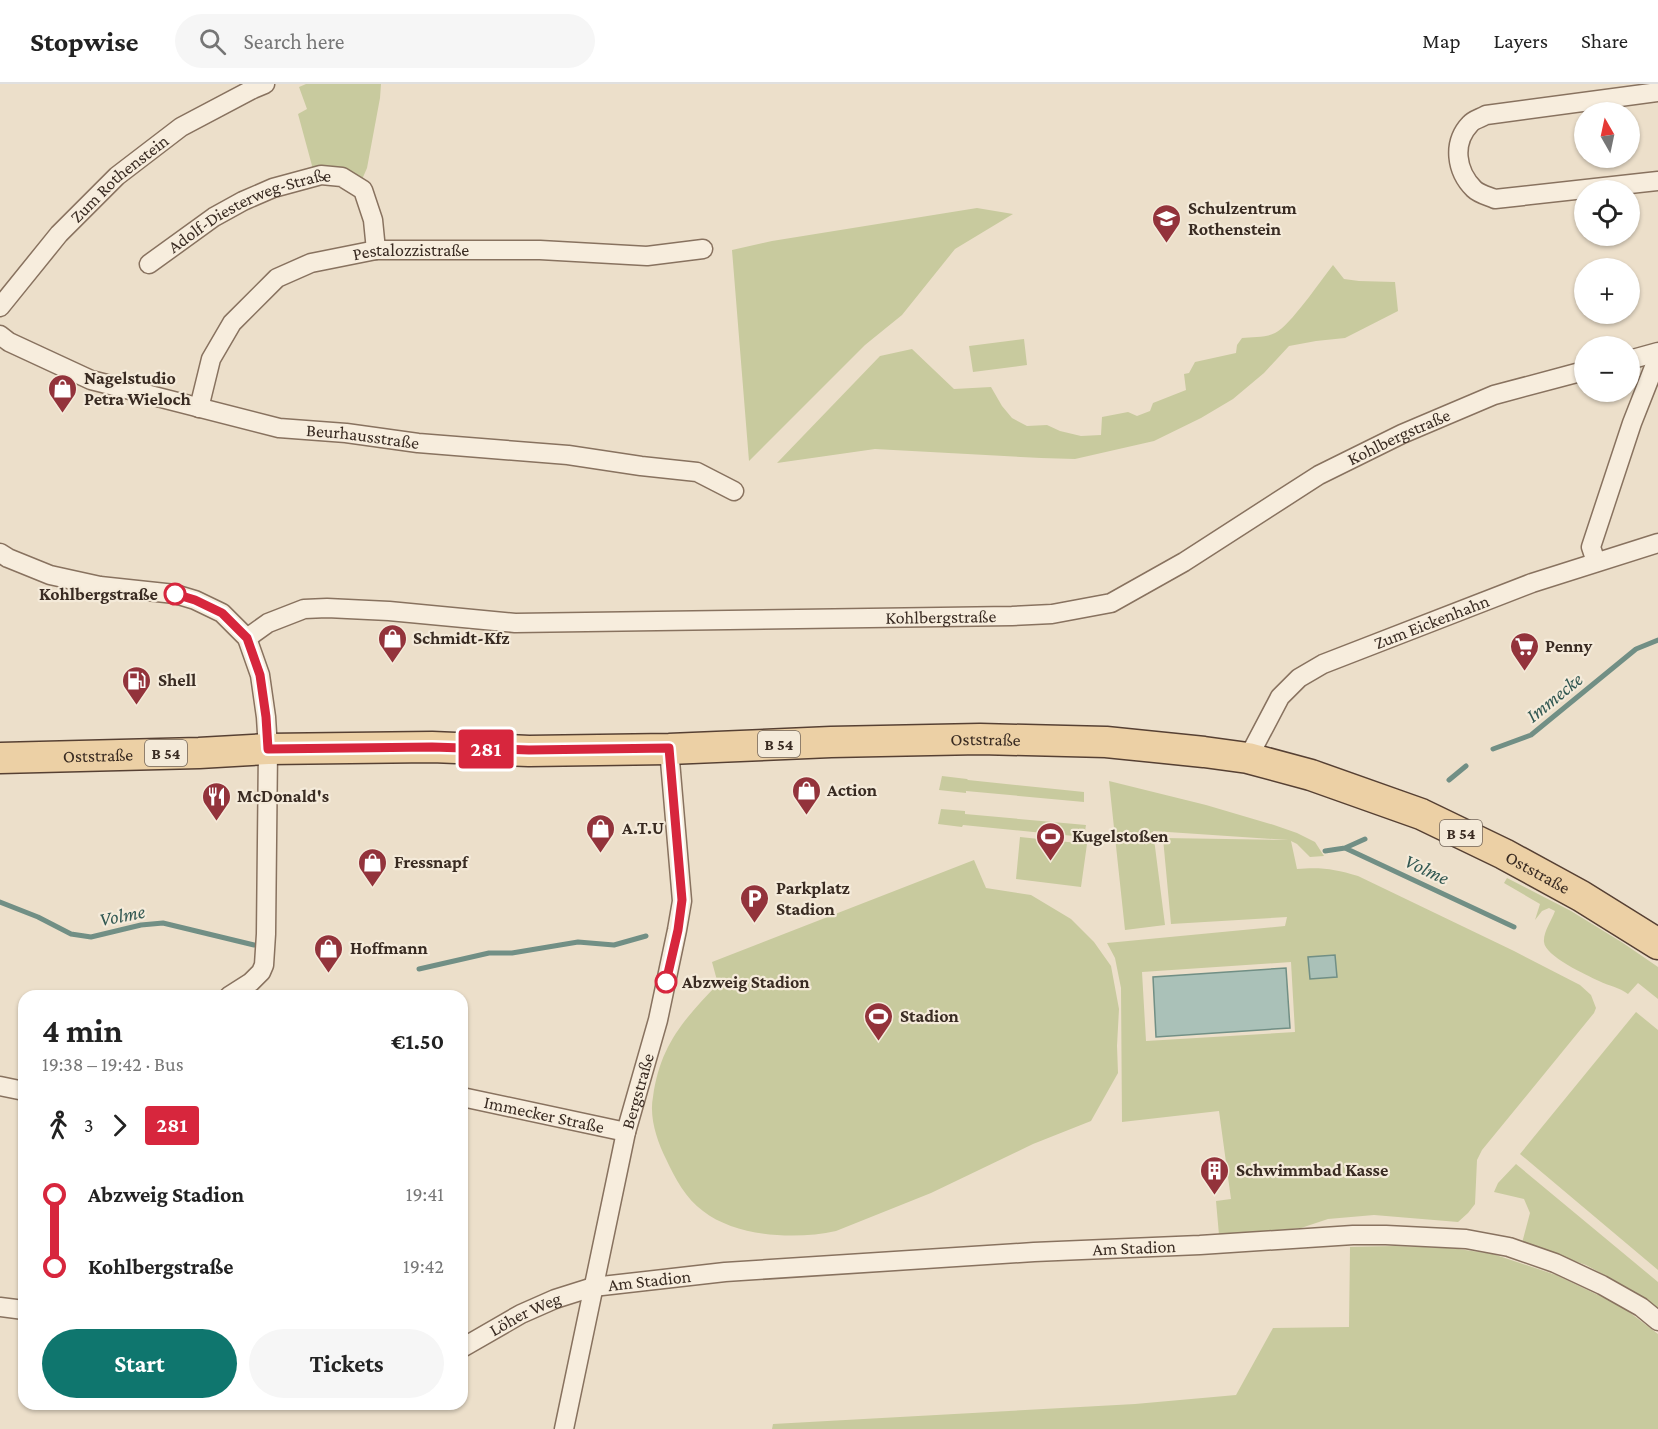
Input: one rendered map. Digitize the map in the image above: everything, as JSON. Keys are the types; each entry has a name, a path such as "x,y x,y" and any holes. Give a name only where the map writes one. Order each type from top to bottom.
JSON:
{"main road":[{"name":"Oststraße","path":"0,758 268,749 432,747 529,750 980,739 1106,742 1248,758 1311,775 1421,814 1514,859 1581,896 1658,944"}],"street":[{"name":"Zum Rothenstein","path":"0,307 59,234 117,176 181,127 265,84"},
{"path":"1658,92 1486,116 1471,122 1461,138 1458,154 1462,174 1475,190 1495,199 1658,181"},
{"name":"Adolf-Diesterweg-Straße","path":"149,264 214,217 243,201 273,188 321,175 342,177 363,190 372,220 376,250"},
{"name":"Pestalozzistraße","path":"199,408 211,359 232,323 277,278 311,263 376,250 540,250 647,256 703,249"},
{"name":"Beurhausstraße","path":"0,335 9,342 91,380 279,428 346,433 418,443 568,455 697,472 734,491"},
{"path":"1640,358 1658,355"},
{"path":"1596,562 1591,547 1632,423 1658,355"},
{"name":"Kohlbergstraße","path":"247,638 268,624 304,609 327,608 389,611 515,623 1000,616 1052,614 1092,608 1111,603 1129,594 1184,562 1319,475 1402,434 1494,395 1574,374"},
{"name":"Zum Eickenhahn","path":"1248,758 1280,697 1299,678 1323,664 1532,583 1658,543"},
{"path":"0,553 50,575 100,586 175,594 195,600 222,613 247,638 260,675 266,717 268,749 266,933 264,965 261,972 252,982 239,990"},
{"name":"Bergstraße","path":"564,1429 626,1132 658,1020 678,930 682,900 669,748"},
{"path":"0,1086 18,1090"},
{"name":"Immecker Straße","path":"468,1098 626,1132"},
{"name":"Am Stadion","path":"593,1287 737,1271 1034,1252 1386,1235 1466,1239 1509,1248 1555,1263 1602,1285 1641,1307 1658,1321"},
{"name":"Löher Weg","path":"468,1344 521,1314 555,1299 593,1287"},
{"path":"0,1307 18,1309"}],"green space":[{"path":"306,84 381,84 367,168 360,184 314,173 298,114 307,109 299,87"},
{"path":"977,208 1013,214 955,249 902,315 865,345 749,461 732,250 772,241"},
{"path":"1333,265 1344,279 1395,282 1398,311 1345,338 1289,346 1264,373 1233,399 1154,441 1075,459 875,449 777,463 880,356 912,349 954,389 991,387 1012,418 1027,426 1047,425 1081,436 1101,435 1102,417 1128,412 1137,416 1150,411 1153,403 1186,390 1184,374 1189,373 1195,362 1236,353 1237,345 1242,338 1267,336 1281,329"},
{"path":"1024,339 1027,365 973,372 969,346"},
{"path":"942,776 1084,792 1084,802 939,790"},
{"path":"1109,781 1206,805 1297,833 1315,842 1324,856 1310,857 1291,841 1297,869 1328,869 1358,876 1580,985 1591,995 1596,1008 1482,1150 1477,1160 1475,1204 1458,1222 1374,1215 1328,1219 1301,1228 1219,1235 1216,1201 1231,1199 1219,1111 1122,1122 1121,988 1115,958 1107,943 1285,926 1287,917 1171,924 1163,838 1289,840 1153,831 1165,925 1125,930","holes":["1291,962 1295,1032 1146,1041 1142,972"]},
{"path":"941,809 965,811 965,814 1086,825 1084,837 963,825 962,827 938,824"},
{"name":"Kugelstoßen","path":"1020,837 1087,844 1081,887 1016,879"},
{"path":"974,860 986,888 1031,895 1071,919 1094,942 1111,966 1119,1009 1118,1073 1091,1121 1033,1144 931,1193 836,1231 803,1235 767,1234 732,1226 703,1211 686,1194 666,1159 655,1129 652,1105 656,1079 667,1048 684,1022 718,984 712,962"},
{"path":"1507,878 1571,911 1658,967 1658,999 1638,983 1628,994 1558,959 1544,942 1546,930 1555,911 1549,908 1542,911 1535,920 1540,904 1504,883"},
{"path":"1636,1012 1658,1030 1658,1270 1520,1154"},
{"path":"1516,1164 1658,1282 1658,1309 1630,1289 1586,1265 1522,1243 1530,1213 1524,1199 1494,1192 1498,1183"},
{"path":"1350,1247 1451,1248 1493,1254 1556,1275 1621,1306 1658,1334 1658,1429 772,1429 773,1424 1135,1404 1236,1395 1273,1328 1349,1327"}],"shaded area":[{"path":"1335,955 1337,977 1310,979 1308,957"},
{"path":"1286,968 1290,1028 1156,1037 1153,977"}],"waterway":[{"name":"Immecke","path":"1493,749 1531,735 1636,649 1658,640"},
{"name":"Immecke","path":"1449,780 1466,766"},
{"name":"Immecke","path":"1345,848 1365,839"},
{"name":"Volme","path":"1325,851 1345,848 1514,927"},
{"name":"Volme","path":"0,902 38,917 71,934 91,937 141,925 163,923 254,945"},
{"name":"Volme","path":"419,969 489,953 512,953 578,942 614,945 646,936"}],"bus line":[{"name":"281","path":"175,594 195,600 222,613 247,638 260,675 268,749 669,748 682,900 678,930 666,982"}],"place":[{"name":"Schulzentrum Rothenstein","path":"1167,244"},
{"name":"Nagelstudio Petra Wieloch","path":"63,414"},
{"name":"Kohlbergstraße","path":"175,594"},
{"name":"Schmidt-Kfz","path":"392,664"},
{"name":"Penny","path":"1524,672"},
{"name":"Shell","path":"137,706"},
{"name":"Action","path":"806,816"},
{"name":"McDonald's","path":"216,822"},
{"name":"A.T.U","path":"601,854"},
{"name":"Kugelstoßen","path":"1051,862"},
{"name":"Fressnapf","path":"373,888"},
{"name":"Parkplatz Stadion","path":"755,924"},
{"name":"Hoffmann","path":"329,974"},
{"name":"Abzweig Stadion","path":"666,982"},
{"name":"Stadion","path":"879,1042"},
{"name":"Schwimmbad Kasse","path":"1215,1196"}]}
